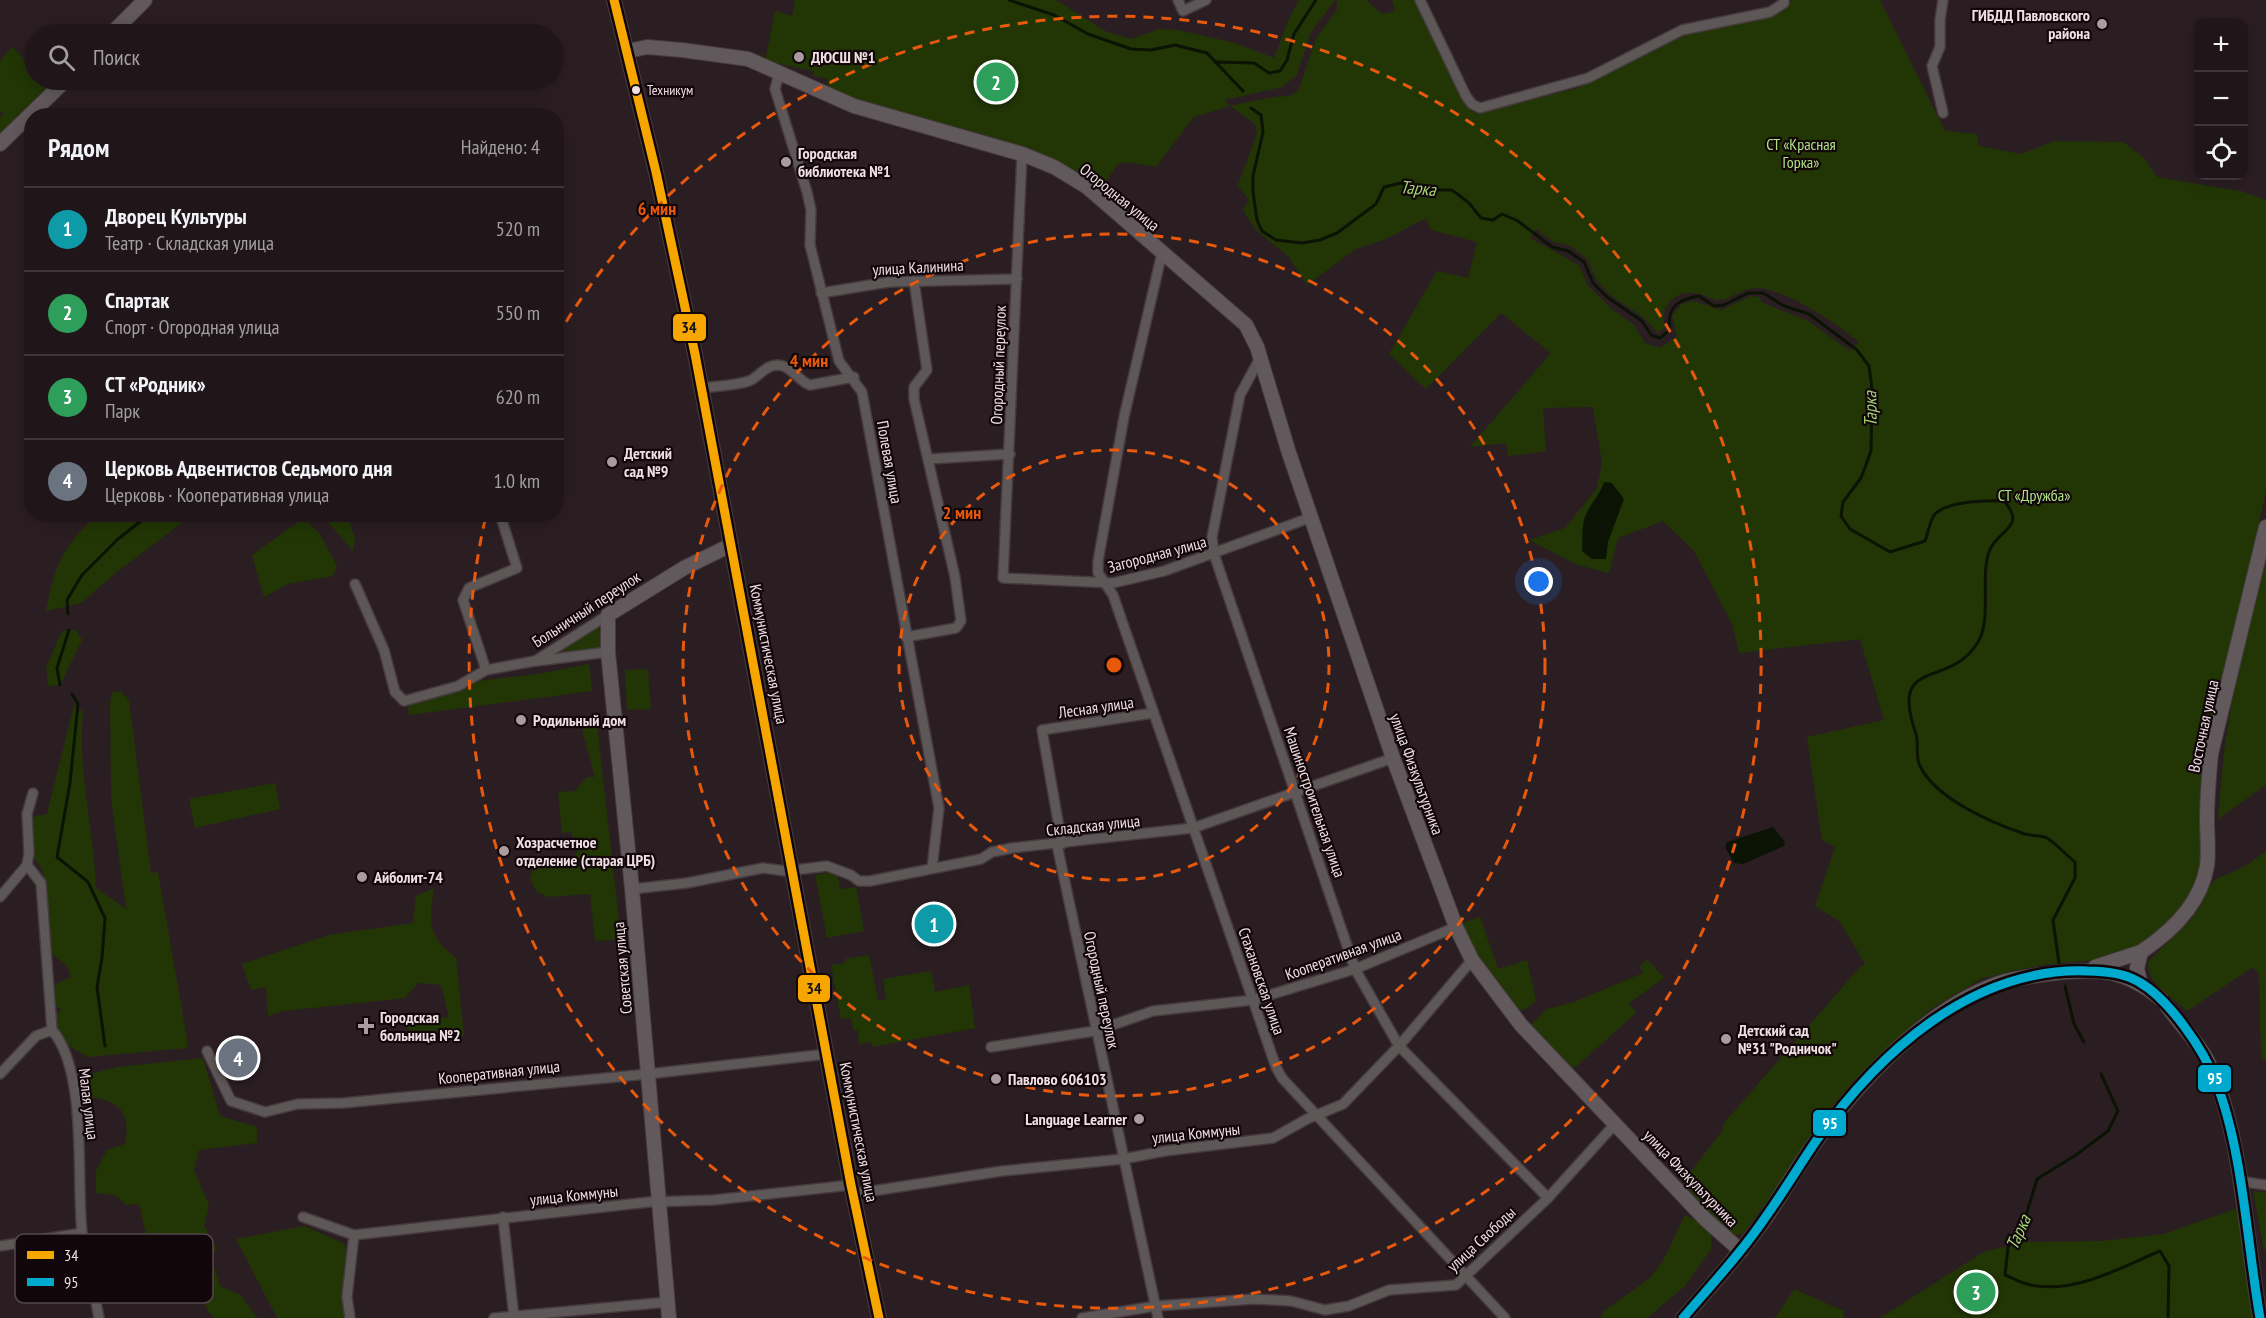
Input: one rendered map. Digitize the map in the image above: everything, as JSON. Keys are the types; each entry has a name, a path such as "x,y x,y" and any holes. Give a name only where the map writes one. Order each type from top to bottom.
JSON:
{"street":[{"path":"121,24 145,0"},
{"name":"Коммунистическая улица","path":"614,0 670,232 852,1190 879,1318"},
{"path":"1178,0 1183,11 1206,0"},
{"path":"1420,0 1466,96 1472,104 1480,108 1588,78 1682,30 1770,12 1784,1"},
{"path":"1943,0 1940,20 1941,47 1932,66 1943,113"},
{"name":"Огородная улица","path":"628,51 647,47 748,59 854,106 1022,154 1054,167 1087,187 1162,254 1124,417 1100,548 1098,573 1106,583"},
{"name":"Полевая улица","path":"779,74 775,89 811,210 810,245 820,293 839,361 854,377 862,392 939,807 932,868"},
{"path":"37,108 56,90"},
{"path":"0,144 24,121"},
{"name":"Огородный переулок","path":"1003,578 1022,154"},
{"name":"улица Физкультурника","path":"1162,254 1246,325 1260,358 1288,453 1312,517 1393,758 1456,927 1472,960 1521,1025 1705,1219 1741,1251"},
{"name":"улица Калинина","path":"820,293 853,286 914,281 1017,279"},
{"path":"906,637 956,628 961,621 955,577 914,399 914,387 927,370 914,281"},
{"name":"Машиностроительная улица","path":"1260,358 1240,394 1212,537 1214,554 1355,969 1399,1046 1548,1198"},
{"path":"701,388 751,381 767,368 778,365 788,368 803,383 810,385 854,377"},
{"path":"929,459 1010,454"},
{"name":"Загородная улица","path":"1003,578 1106,583 1164,571 1312,517"},
{"path":"486,670 463,600 469,588 517,568 503,522"},
{"name":"Восточная улица","path":"2079,970 2107,965 2142,952 2163,938 2192,903 2202,884 2207,864 2207,787 2211,754 2266,526"},
{"name":"Больничный переулок","path":"355,584 384,650 395,692 404,701 458,686 486,670 535,662 684,568 731,546"},
{"name":"Стахановская улица","path":"1106,583 1113,595 1276,1067 1282,1078 1319,1115 1457,1265 1463,1275 1505,1318"},
{"name":"Советская улица","path":"608,615 608,652 632,889 669,1318"},
{"path":"535,662 608,652"},
{"name":"Лесная улица","path":"1042,730 1153,713"},
{"name":"Огородный переулок","path":"1042,730 1059,844 1095,1031 1158,1318"},
{"name":"Складская улица","path":"632,889 687,883 763,868 793,870 827,866 851,874 859,881 870,881 981,859 992,852 1193,828 1297,794 1393,758"},
{"path":"0,897 27,865 29,853 27,814 33,793"},
{"name":"Малая улица","path":"27,865 40,883 52,1030 58,1037 70,1067 80,1155 78,1181 82,1233"},
{"name":"Кооперативная улица","path":"991,1047 1095,1031 1153,1011 1253,1000 1355,969 1456,927"},
{"path":"2140,982 2137,968 2142,952"},
{"name":"улица Коммуны","path":"303,1217 354,1235 659,1201 714,1200 852,1190 1002,1171 1123,1159 1165,1150 1273,1138 1343,1104 1399,1046 1472,960"},
{"path":"1683,1318 1741,1251 1817,1139 1860,1087 1914,1035 1966,998 1995,985 2028,976 2079,970 2124,975 2140,982 2164,1003 2207,1060 2217,1084 2239,1181 2260,1318"},
{"path":"0,1074 36,1036 52,1030"},
{"name":"Кооперативная улица","path":"207,1051 231,1101 265,1112 298,1104 343,1103 648,1074 827,1054"},
{"name":"улица Свободы","path":"1082,1318 1156,1306 1254,1299 1291,1301 1325,1310 1349,1306 1389,1290 1456,1285 1463,1275 1548,1198 1614,1124"},
{"path":"2239,1181 2266,1185"},
{"path":"503,1217 514,1317"},
{"path":"76,1234 82,1233"},
{"path":"350,1318 347,1297 354,1235"},
{"path":"0,1246 15,1244"},
{"path":"494,1318 668,1302"},
{"name":"Малая улица","path":"96,1303 99,1318"}],"green space":[{"path":"795,0 1056,0 1105,31 1131,39 1159,29 1178,30 1235,43 1274,58 1299,0 1335,0 1310,34 1297,75 1282,87 1225,100 1230,106 1194,117 1156,167 1128,162 1118,164 1099,191 1006,141 825,90 828,79 813,76 814,71 765,61 775,11 792,16"},
{"path":"1337,0 1366,0 1382,14 1395,11 1392,0 1416,0 1469,107 1480,112 1578,88 1687,33 1770,17 1784,9 1792,0 1880,0 1945,131 1977,134 1979,146 2021,154 2054,141 2123,142 2145,159 2157,177 2241,191 2266,200 2266,491 2207,754 2204,864 2197,884 2174,920 2137,949 2107,959 2041,965 1983,978 1932,1008 1891,1044 1820,1129 1743,1234 1730,1236 1682,1183 1722,1131 1724,1123 1865,964 1840,922 1815,906 1835,847 1822,840 1807,737 1884,720 1860,639 1739,653 1732,624 1694,551 1663,521 1618,538 1609,573 1578,565 1529,540 1565,528 1597,488 1602,463 1593,407 1543,408 1546,451 1508,456 1506,443 1470,447 1551,353 1501,313 1426,389 1389,354 1437,271 1468,278 1477,242 1431,230 1426,218 1386,239 1356,249 1307,285 1288,256 1256,230 1243,210 1249,200 1238,185 1257,134 1255,124 1230,106 1272,97 1290,96 1299,89 1316,38 1337,10","holes":["1536,229 1554,242 1571,246 1588,260 1596,279 1609,294 1643,317 1658,333 1665,327 1667,305 1677,296 1692,293 1718,300 1751,288 1758,288 1778,293 1803,304 1859,342 1850,351 1808,321 1761,302 1760,297 1751,296 1721,310 1694,301 1682,304 1672,316 1677,336 1660,348 1645,343 1633,324 1614,311 1588,286 1579,265 1530,238"]},
{"path":"12,47 24,58 24,90 49,90 30,108 24,108 24,113 0,136 0,117 4,114 0,110 0,61"},
{"path":"89,522 183,522 113,575 81,603 46,611 53,581 62,558"},
{"path":"298,522 308,522 319,533 337,566 333,576 288,584 264,597 252,555"},
{"path":"328,522 349,522 355,538 353,551"},
{"path":"2266,558 2266,785 2218,819 2224,751 2236,676"},
{"path":"599,626 601,648 562,652 560,648"},
{"path":"76,630 82,640 60,685 48,686 46,668 62,631"},
{"path":"589,664 592,691 409,715 407,701 485,680 539,674"},
{"path":"648,669 651,709 627,710 625,670"},
{"path":"120,691 129,700 151,873 158,872 187,1048 88,1057 64,1043 52,1016 62,1010 55,1005 54,985 71,977 67,966 50,952 44,877 40,865 29,853 27,814 33,817 47,814 74,705 83,712 82,756 96,888 126,909 111,797 110,703 112,692"},
{"path":"596,716 621,939 595,941 590,894 549,897 537,892 530,879 533,869 549,862 573,858 578,850 571,832 562,833 558,792 575,791 587,777 595,777 582,730"},
{"path":"275,783 280,809 195,828 189,799"},
{"path":"2266,851 2266,1061 2261,1058 2259,974 2253,967 2187,1011 2162,990 2151,977 2148,962 2191,919 2200,907 2209,886 2218,878 2244,867"},
{"path":"837,871 840,889 856,887 864,931 827,938 815,875"},
{"path":"434,888 431,910 432,928 440,942 456,958 464,1036 411,1040 407,1022 449,1017 441,985 418,983 405,998 284,1011 268,1016 266,987 251,990 242,964 329,935 413,923 416,896"},
{"path":"1480,917 1498,969 1527,960 1536,1001 1524,1010 1516,1009 1475,952 1462,923"},
{"path":"869,955 878,1000 886,999 883,979 931,971 935,992 969,985 975,1028 872,1047 871,1042 859,1044 858,1030 853,1030 851,1018 841,1019 831,965 845,963 845,959"},
{"path":"1647,959 1664,978 1629,1003 1636,1013 1572,1070 1530,1026 1547,1009 1574,1002 1643,973 1640,966"},
{"path":"203,1058 220,1116 257,1127 257,1143 199,1150 194,1170 209,1205 204,1226 209,1234 146,1234 139,1204 126,1205 115,1195 96,1193 96,1171 107,1150 125,1144 126,1120 122,1112 109,1101 77,1096 75,1078 117,1067"},
{"path":"2253,1191 2266,1193 2266,1249 2264,1250"},
{"path":"2238,1208 2255,1318 1880,1318 1985,1251 2027,1242 2102,1241 2164,1234"},
{"path":"1685,1215 1712,1229 1711,1249 1685,1286 1647,1318 1601,1318 1603,1312 1650,1278 1663,1261"},
{"path":"304,1226 343,1243 347,1250 344,1318 277,1318 236,1239"},
{"path":"213,1242 216,1247 213,1258"},
{"path":"213,1264 220,1286 241,1295 257,1318 213,1318 204,1303 213,1303"},
{"path":"1794,1289 1844,1311 1843,1318 1775,1318"}],"shaded area":[{"path":"1604,482 1612,483 1624,499 1608,542 1606,559 1592,559 1582,551 1583,526 1585,516"},
{"path":"1773,827 1785,842 1784,846 1743,864 1734,863 1725,847 1727,842"}],"waterway":[{"name":"Тарка","path":"1009,0 1054,15 1088,34 1131,49 1151,50 1175,45 1207,53 1243,91"},
{"path":"1215,62 1254,63 1269,73 1280,71 1287,60 1294,34 1316,0"},
{"name":"Тарка","path":"1251,108 1261,115 1263,132 1253,176 1257,220 1262,231 1276,240 1302,243 1320,240 1337,233 1376,204 1384,187 1401,183 1420,190 1452,190 1469,203 1481,218 1493,220 1502,214 1518,221 1552,247 1568,251 1584,262 1593,283 1607,297 1642,321 1651,335 1660,338 1670,330 1672,310 1685,299 1699,296 1714,306 1724,305 1748,293 1763,293 1784,306 1809,314 1857,350 1869,366 1872,389 1871,451 1861,478 1843,502 1841,516 1850,529 1890,552 1925,541 1935,514 1949,506 1968,502 2004,501 2011,510 2012,523 1989,552 1985,574 1984,622 1978,642 1953,666 1926,676 1916,683 1910,693 1909,709 1917,738 1917,755 1920,766 1939,789 1981,816 2025,834 2047,838 2075,862 2075,878 2053,920 2059,963"},
{"path":"68,614 67,600 82,575 118,539 140,522"},
{"path":"60,685 57,668 69,630"},
{"path":"72,694 78,704 70,783 57,857 88,882 105,918 97,987 105,1046"},
{"name":"Тарка","path":"2065,986 2074,1024 2084,1042"},
{"name":"Тарка","path":"2101,1074 2118,1111 2108,1131 2076,1155 2037,1179 2025,1219 2008,1247 2005,1275 2028,1284 2048,1287 2064,1286 2097,1278 2160,1251 2169,1266 2168,1318"}],"transit line":[{"name":"34","path":"614,0 656,172 695,354 851,1185 879,1318"},
{"name":"95","path":"1683,1318 1757,1229 1841,1108 1899,1047 1932,1021 1967,1000 2005,984 2045,974 2087,971 2127,976 2150,990 2162,1000 2184,1026 2210,1069 2225,1109 2232,1137 2260,1318"}],"place":[{"name":"ГИБДД Павловского района","path":"2102,24"},
{"name":"ДЮСШ №1","path":"799,57"},
{"name":"Спартак","path":"996,82"},
{"name":"Техникум","path":"636,90"},
{"name":"Городская библиотека №1","path":"786,162"},
{"name":"Детский сад №9","path":"612,462"},
{"name":"Родильный дом","path":"521,720"},
{"name":"Хозрасчетное отделение (старая ЦРБ)","path":"504,851"},
{"name":"Айболит-74","path":"362,877"},
{"name":"Дворец Культуры","path":"934,924"},
{"name":"Городская больница №2","path":"366,1026"},
{"name":"Детский сад №31 \"Родничок\"","path":"1726,1039"},
{"name":"Церковь Адвентистов Седьмого дня","path":"238,1058"},
{"name":"Павлово 606103","path":"996,1079"},
{"name":"Language Learner","path":"1139,1119"},
{"name":"СТ «Родник»","path":"1976,1292"}],"park label":[{"name":"СТ «Красная Горка»","path":"1801,153"},
{"name":"СТ «Дружба»","path":"2034,495"}]}
